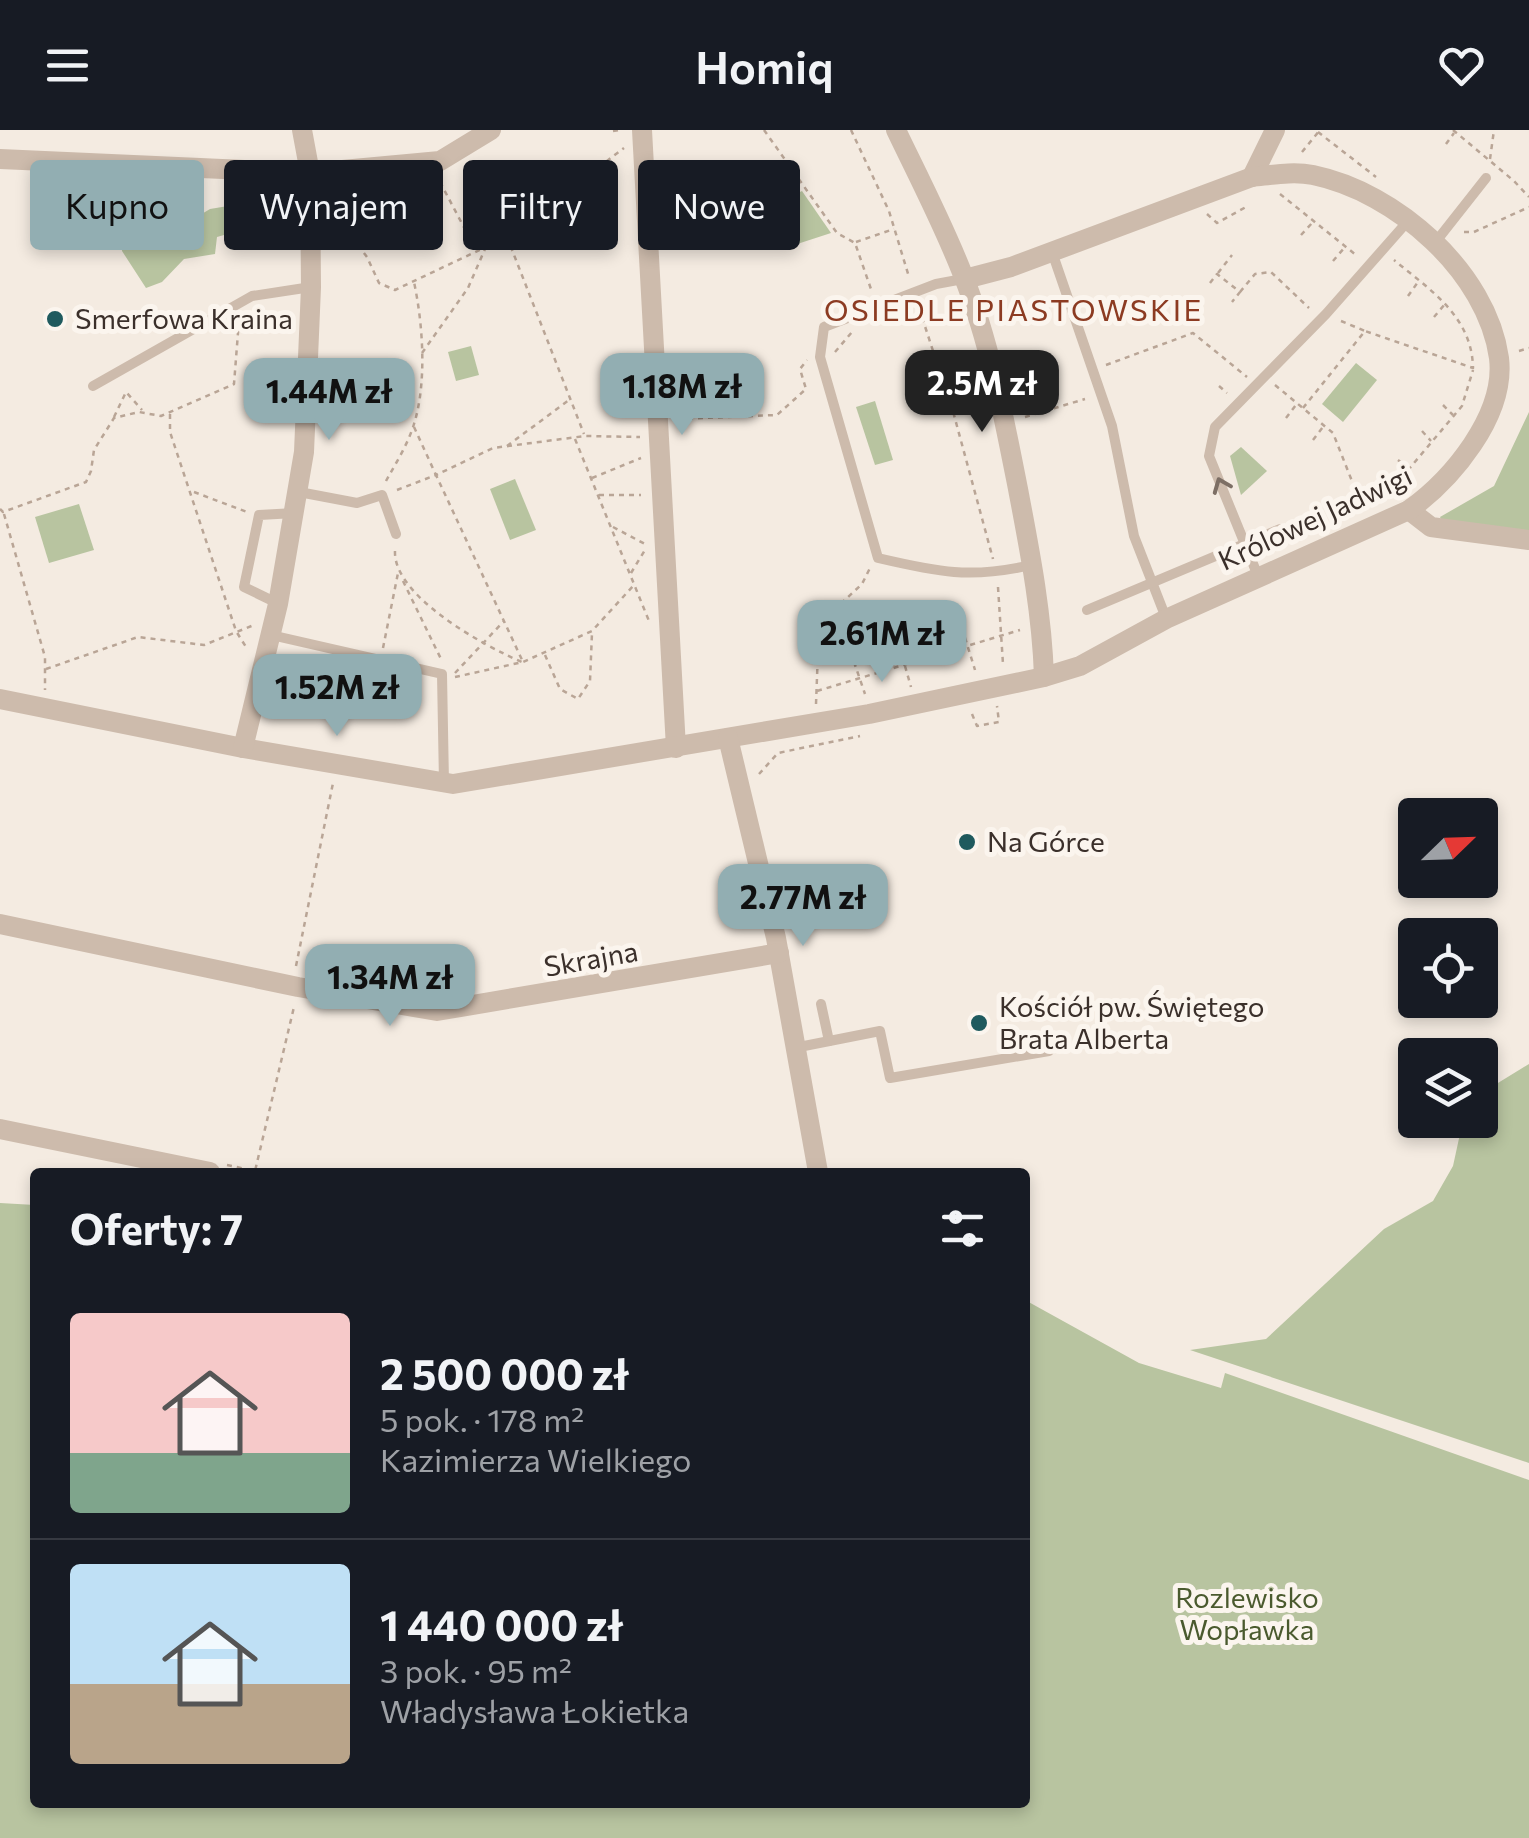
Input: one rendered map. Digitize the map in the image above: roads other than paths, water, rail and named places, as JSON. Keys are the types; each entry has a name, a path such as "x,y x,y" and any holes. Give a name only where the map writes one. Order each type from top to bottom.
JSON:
{"street":[{"path":"302,130 308,160"},
{"path":"443,160 491,130"},
{"path":"1252,178 1275,130"},
{"path":"635,135 676,748"},
{"path":"906,136 965,279 1004,419 1042,622 1044,678"},
{"path":"0,159 224,169"},
{"name":"Królowej Jadwigi","path":"0,699 444,783 728,738 870,723 913,704 1044,678 1080,666 1166,619 1408,510 1436,490 1470,448 1496,393 1499,359 1472,283 1456,263 1379,200 1314,176 1283,173 1252,178 1012,267 965,279"},
{"path":"243,748 297,503 311,250"},
{"path":"1408,510 1431,528 1529,540"},
{"path":"728,738 779,953 817,1168"},
{"name":"Skrajna","path":"0,924 292,986 437,1012 779,953"},
{"path":"0,1129 215,1168"}],"lane":[{"path":"1434,245 1486,178"},
{"path":"1258,576 1209,456 1215,427 1284,358 1408,220"},
{"path":"1052,252 1112,426 1134,536 1166,619"},
{"path":"965,279 912,290 824,327 820,352 878,558 944,574 996,573 1032,565"},
{"path":"92,386 246,300 312,287"},
{"path":"396,534 380,496 357,504 297,503 259,515 244,586 274,619 381,660 446,677 444,783"},
{"path":"1087,610 1280,529"},
{"path":"821,1004 829,1041"},
{"path":"794,1048 880,1031 890,1078 1048,1050"}],"place":[{"name":"Smerfowa Kraina","path":"55,319"},
{"name":"Na Górce","path":"967,842"},
{"name":"Kościół pw. Świętego Brata Alberta","path":"979,1023"}],"district":[{"name":"OSIEDLE PIASTOWSKIE","path":"1014,311"}],"park label":[{"name":"Rozlewisko Wopławka","path":"1247,1614"}]}
